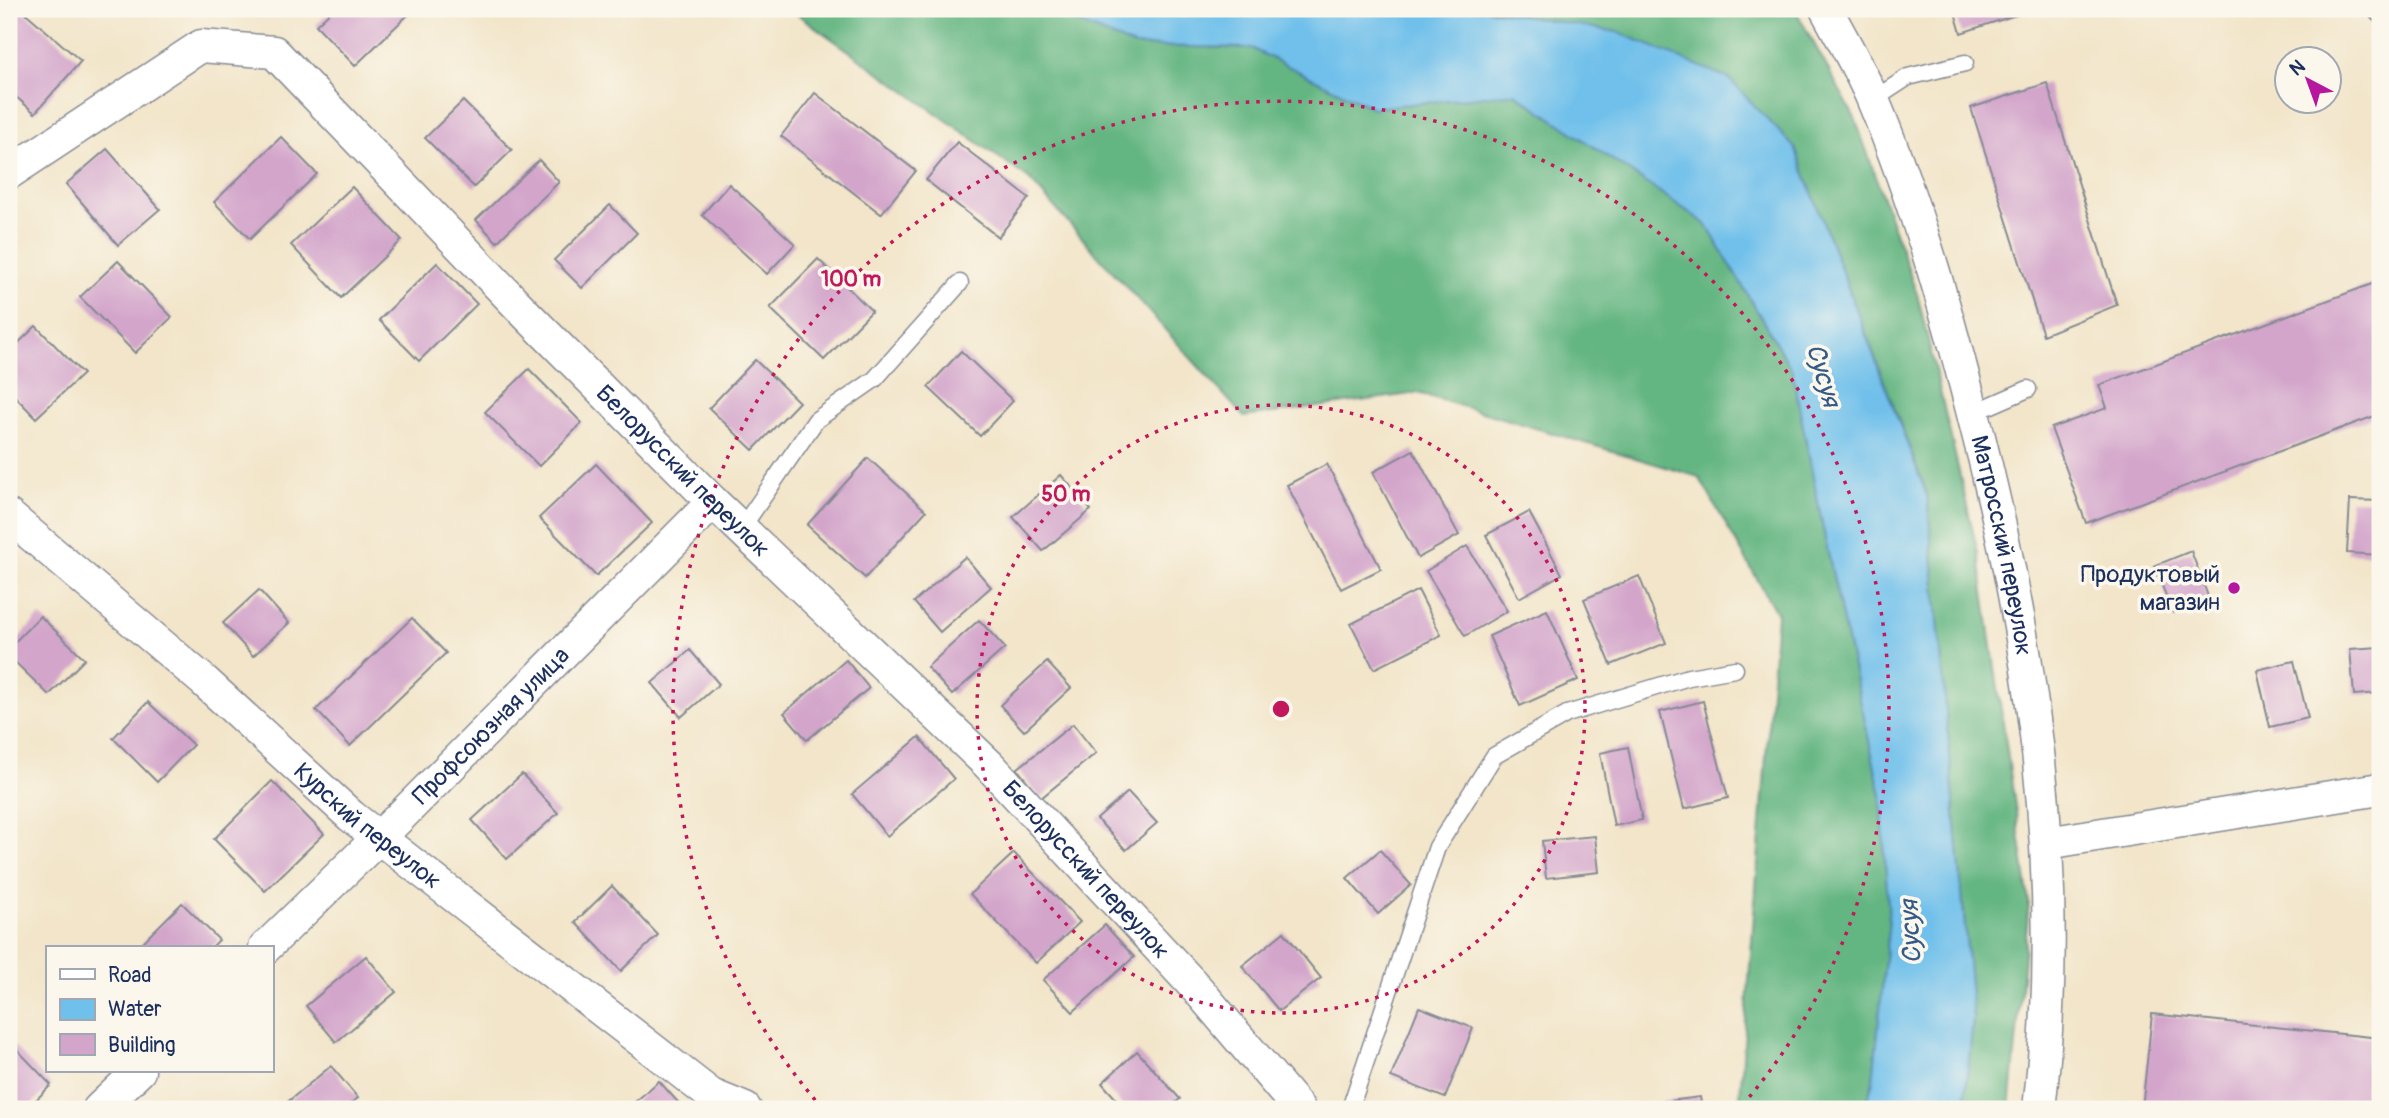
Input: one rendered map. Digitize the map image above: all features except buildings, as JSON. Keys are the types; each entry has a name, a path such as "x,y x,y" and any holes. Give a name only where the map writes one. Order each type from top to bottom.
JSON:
{"street":[{"name":"Матросский переулок","path":"1826,9 1873,100 1940,285 2000,514 2030,676 2047,843 2049,936 2045,1059 2039,1109"},
{"name":"Белорусский переулок","path":"9,173 201,46 274,51 527,315 713,502 989,765 1199,991 1299,1109"},
{"name":"Профсоюзная улица","path":"267,946 713,502"},
{"name":"Курский переулок","path":"9,516 204,681 351,816 711,1095 745,1109"},
{"path":"2047,843 2380,789"},
{"path":"99,1109 138,1072"}],"lane":[{"path":"1873,100 1908,78 1965,63"},
{"path":"741,529 817,420 876,379 960,283"},
{"path":"1973,413 2028,389"},
{"path":"1350,1109 1437,847 1494,756 1567,714 1689,677 1735,669"}],"green space":[{"path":"790,9 1045,9 1135,46 1251,48 1373,108 1515,93 1706,224 1792,370 1827,548 1881,795 1889,920 1873,1081 1865,1109 1739,1109 1777,614 1699,477 1418,393 1244,417 1029,179"},
{"path":"1486,9 1795,9 1855,118 1918,297 1979,557 2029,902 2010,1109 1964,1109 1973,1019 1927,494 1795,148"}],"water":[{"name":"Сусуя","path":"1045,9 1486,9 1617,32 1728,78 1795,148 1927,496 1973,1019 1964,1109 1865,1109 1873,1081 1889,920 1881,795 1827,548 1792,370 1706,224 1515,93 1373,108 1251,48 1135,46"}],"place":[{"name":"Продуктовый магазин","path":"2234,588"}]}
